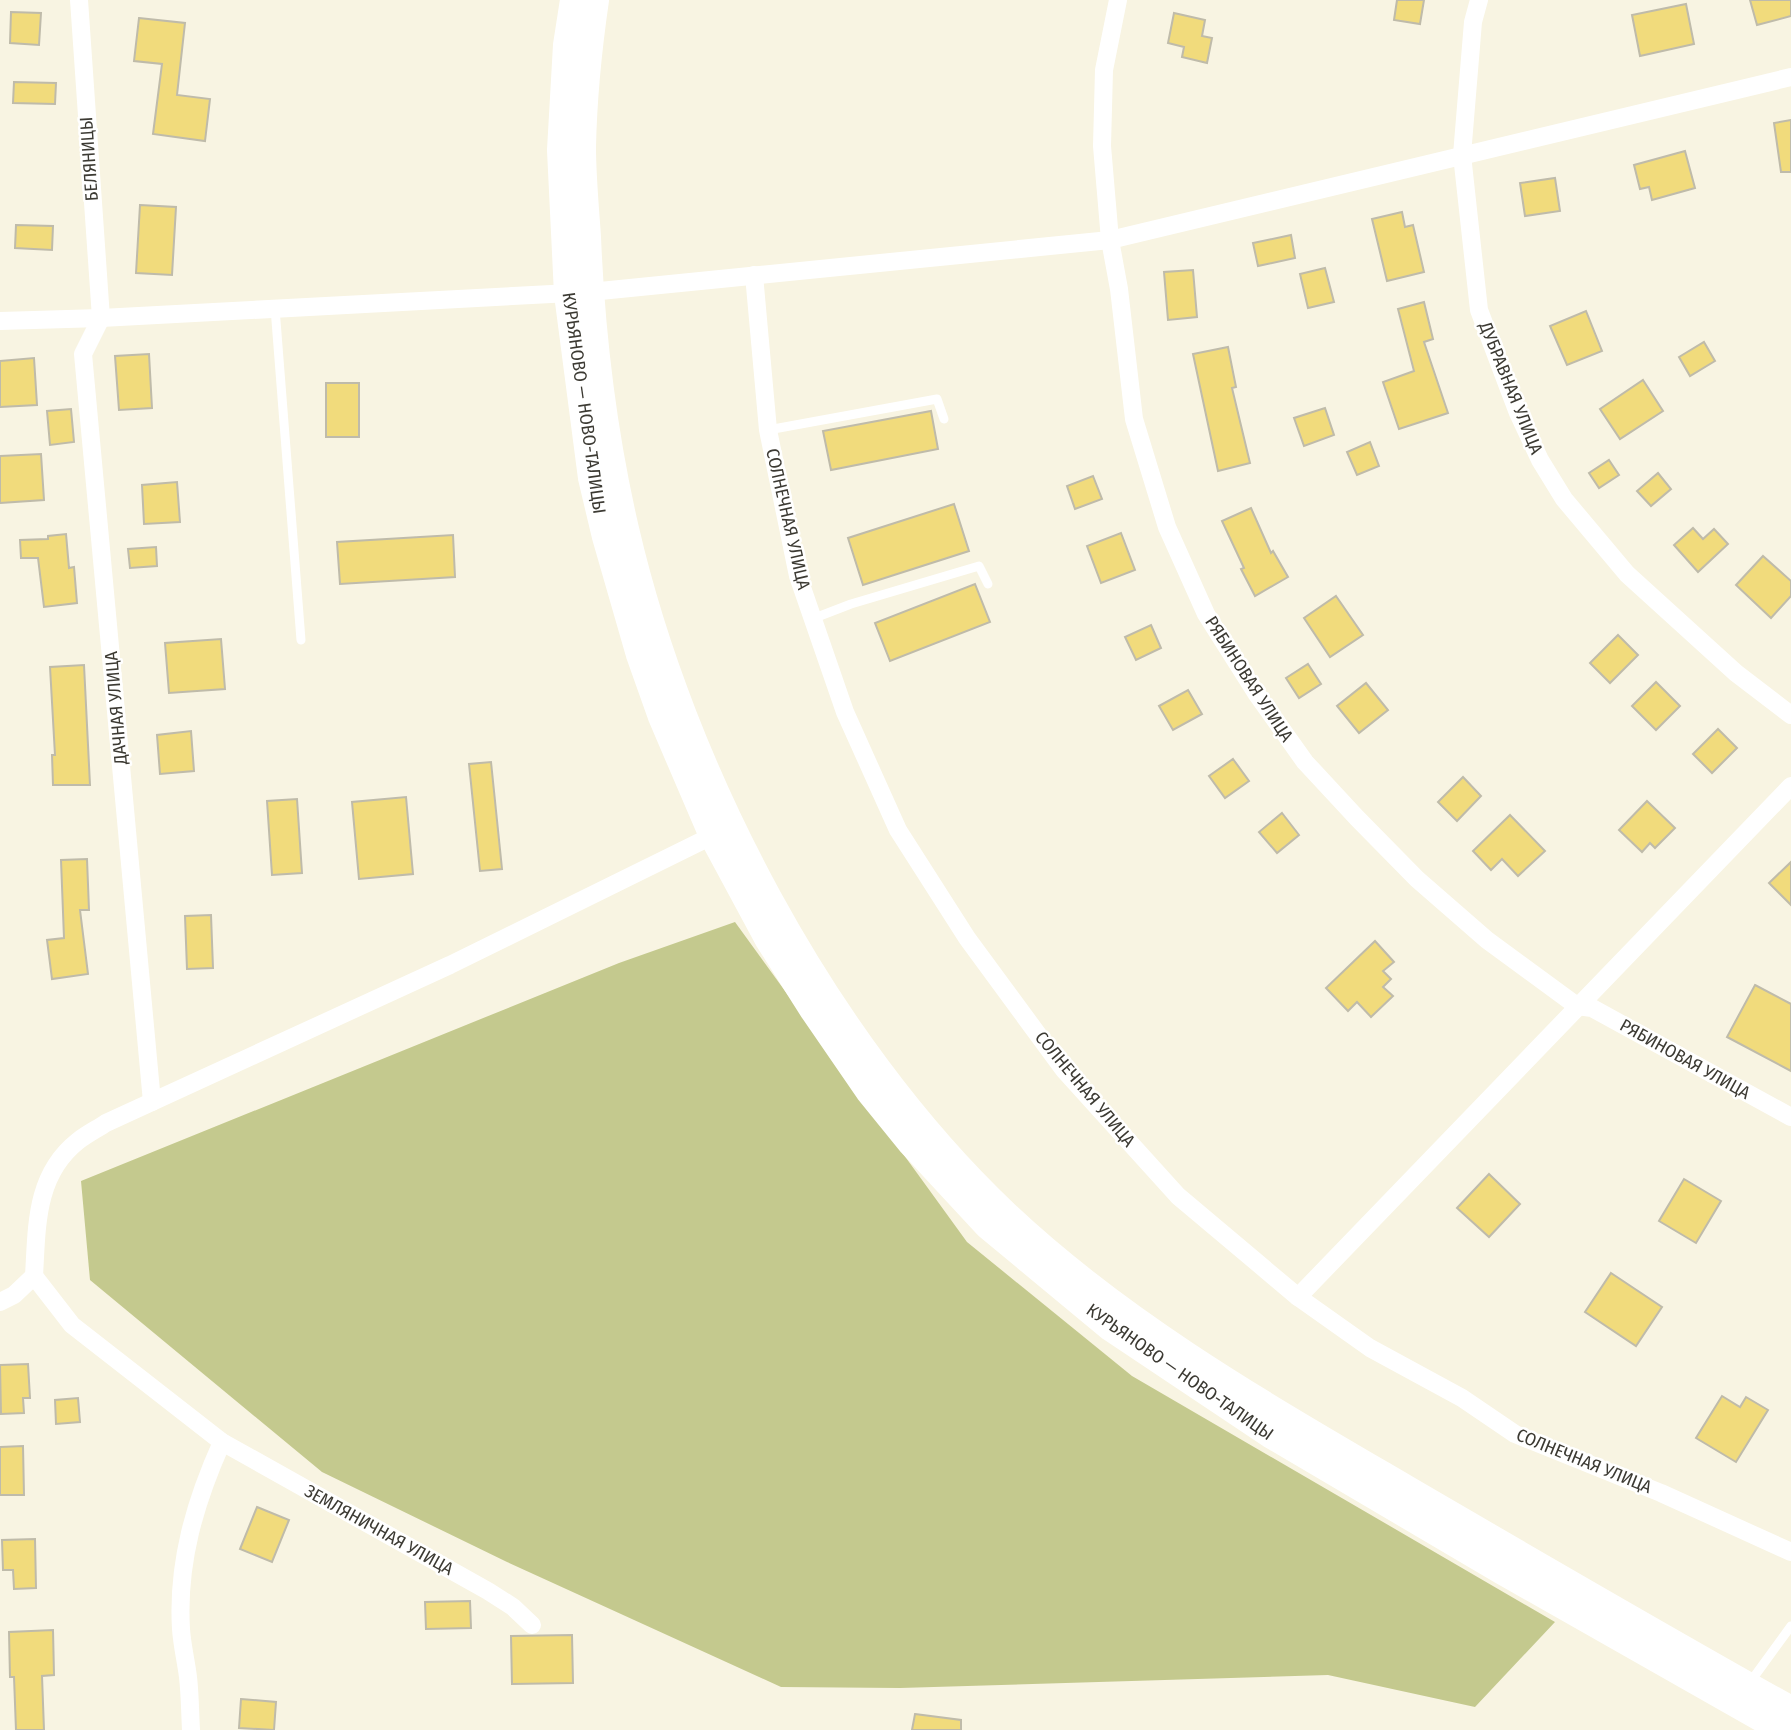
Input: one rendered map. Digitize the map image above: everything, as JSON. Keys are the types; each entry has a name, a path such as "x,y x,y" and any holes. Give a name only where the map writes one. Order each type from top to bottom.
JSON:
{"main road":[{"name":"КУРЬЯНОВО — НОВО-ТАЛИЦЫ","path":"573,0 566,45 560,150 579,293 597,362 615,475 633,556 722,831 768,940 860,1080 911,1144 987,1226 1110,1328 1270,1435 1501,1571 1781,1730"},
{"name":"КУРЬЯНОВО — НОВО-ТАЛИЦЫ","path":"579,293 583,147 589,49 596,0"},
{"name":"КУРЬЯНОВО — НОВО-ТАЛИЦЫ","path":"722,831 754,870 787,930 832,1002 883,1076 977,1184 1041,1245 1117,1306 1196,1362 1281,1415 1791,1709"}],"street":[{"name":"БЕЛЯНИЦЫ","path":"79,0 101,318"},
{"name":"РЯБИНОВАЯ УЛИЦА","path":"1118,0 1104,70 1102,146 1110,240 1119,289 1134,419 1167,527 1206,614 1256,693 1305,762 1417,879 1487,940 1577,1006 1592,1008 1791,1117"},
{"name":"ДУБРАВНАЯ УЛИЦА","path":"1479,0 1473,22 1462,155 1479,310 1518,413 1540,460 1564,499 1627,573 1736,673 1791,715"},
{"path":"0,321 579,293 1110,240 1791,77"},
{"name":"СОЛНЕЧНАЯ УЛИЦА","path":"754,275 768,430 798,576 845,712 898,830 967,938 1064,1070 1178,1196 1298,1297 1370,1348 1462,1398 1514,1434 1649,1488 1791,1552"},
{"name":"ДАЧНАЯ УЛИЦА","path":"101,318 83,354 152,1102"},
{"path":"1298,1297 1791,786"},
{"path":"0,1302 14,1295 34,1276 39,1203 47,1179 78,1141 107,1123 450,965 722,831"},
{"name":"ЗЕМЛЯНИЧНАЯ УЛИЦА","path":"34,1276 72,1325 222,1443 488,1591 513,1606 531,1625"},
{"path":"191,1730 188,1678 181,1630 182,1578 190,1531 207,1476 222,1443"}],"lane":[{"path":"275,308 301,640"},
{"path":"768,430 937,399 944,419"},
{"path":"813,619 851,604 979,566 988,584"},
{"path":"1748,1685 1791,1626"}],"green space":[{"path":"735,922 967,1242 1132,1376 1555,1622 1475,1707 1328,1675 900,1688 781,1687 507,1562 322,1472 90,1280 81,1181 619,963"}],"building":[{"path":"1397,0 1424,0 1420,24 1394,20"},
{"path":"1750,0 1791,0 1791,16 1757,25"},
{"path":"1686,4 1694,44 1640,56 1632,15"},
{"path":"11,12 41,13 39,45 10,43"},
{"path":"1174,13 1205,20 1202,36 1212,38 1207,63 1182,57 1184,47 1168,43"},
{"path":"139,18 185,23 177,95 210,99 205,141 153,134 162,64 134,61"},
{"path":"14,82 56,83 55,104 13,103"},
{"path":"1791,120 1791,172 1781,172 1774,123"},
{"path":"1685,151 1695,188 1652,200 1649,187 1640,189 1634,165"},
{"path":"1555,178 1560,211 1525,216 1520,183"},
{"path":"140,205 176,207 172,275 136,273"},
{"path":"1402,212 1405,227 1413,225 1424,272 1387,281 1372,219"},
{"path":"16,225 53,226 52,250 15,248"},
{"path":"1291,235 1295,258 1258,266 1253,243"},
{"path":"1325,268 1334,302 1308,308 1300,274"},
{"path":"1193,270 1197,317 1168,320 1164,272"},
{"path":"1424,302 1433,339 1424,342 1448,413 1399,429 1383,382 1414,371 1398,309"},
{"path":"1586,311 1602,351 1567,365 1550,326"},
{"path":"1704,342 1715,361 1690,376 1679,357"},
{"path":"1228,347 1236,387 1232,388 1250,463 1218,471 1193,354"},
{"path":"149,354 152,408 119,410 115,356"},
{"path":"34,358 37,405 0,407 0,361"},
{"path":"1643,380 1663,411 1620,439 1600,409"},
{"path":"326,383 359,383 359,437 326,437"},
{"path":"1325,408 1334,435 1304,446 1294,418"},
{"path":"71,409 74,442 50,445 47,411"},
{"path":"931,411 938,449 831,470 823,431"},
{"path":"1370,442 1379,466 1357,475 1347,452"},
{"path":"41,454 44,500 0,503 0,456"},
{"path":"1609,460 1619,475 1599,488 1589,473"},
{"path":"1658,473 1671,489 1651,506 1637,491"},
{"path":"1093,476 1102,499 1075,509 1067,486"},
{"path":"177,482 180,522 144,524 142,485"},
{"path":"954,504 969,551 863,585 848,538"},
{"path":"1251,508 1271,553 1273,551 1288,577 1255,596 1222,521"},
{"path":"1693,528 1703,539 1714,529 1728,544 1698,572 1674,545"},
{"path":"1121,533 1135,570 1101,583 1087,546"},
{"path":"66,534 69,568 74,567 77,603 44,607 38,558 21,558 20,540 48,539 48,536"},
{"path":"453,535 455,577 340,584 337,542"},
{"path":"156,547 157,566 130,568 128,549"},
{"path":"1763,556 1791,581 1791,596 1771,618 1736,585"},
{"path":"975,584 990,622 890,661 875,623"},
{"path":"1336,596 1363,635 1330,657 1304,618"},
{"path":"1151,625 1161,648 1136,660 1125,637"},
{"path":"1618,635 1638,655 1610,683 1590,663"},
{"path":"221,639 225,689 169,693 165,643"},
{"path":"1308,664 1321,684 1299,698 1286,678"},
{"path":"84,665 90,785 53,785 52,755 55,755 50,667"},
{"path":"1656,682 1680,706 1656,730 1632,706"},
{"path":"1366,683 1388,710 1359,733 1337,706"},
{"path":"1188,690 1202,714 1173,730 1159,706"},
{"path":"1718,729 1737,748 1712,773 1693,754"},
{"path":"191,731 194,771 160,774 157,735"},
{"path":"1233,759 1249,781 1225,798 1209,776"},
{"path":"491,762 502,869 480,871 469,764"},
{"path":"1463,777 1481,796 1457,821 1438,802"},
{"path":"406,797 413,874 359,879 352,802"},
{"path":"297,799 302,873 272,875 267,801"},
{"path":"1647,801 1675,828 1655,848 1650,843 1642,852 1619,830"},
{"path":"1282,813 1299,835 1277,853 1259,832"},
{"path":"1510,815 1545,851 1518,876 1502,859 1491,870 1473,851"},
{"path":"87,859 89,910 80,910 88,974 52,979 47,940 64,938 61,860"},
{"path":"1791,862 1791,905 1769,883"},
{"path":"211,915 213,968 187,969 185,916"},
{"path":"1375,941 1394,962 1383,971 1391,979 1383,987 1393,996 1371,1017 1357,1002 1348,1011 1326,988"},
{"path":"1755,985 1791,1004 1791,1071 1727,1037"},
{"path":"1489,1174 1520,1204 1489,1237 1457,1208"},
{"path":"1684,1179 1721,1201 1696,1243 1659,1221"},
{"path":"1611,1273 1662,1307 1636,1346 1585,1312"},
{"path":"28,1364 30,1398 23,1398 24,1413 1,1414 0,1365"},
{"path":"1722,1396 1740,1407 1746,1397 1768,1410 1736,1462 1696,1438"},
{"path":"78,1398 80,1422 56,1424 55,1400"},
{"path":"23,1446 24,1495 0,1495 0,1447"},
{"path":"257,1507 289,1520 272,1562 240,1549"},
{"path":"35,1539 36,1588 14,1589 13,1570 3,1570 2,1540"},
{"path":"470,1601 471,1628 426,1629 425,1602"},
{"path":"53,1630 54,1675 42,1676 44,1730 16,1730 14,1677 10,1677 9,1632"},
{"path":"572,1635 573,1683 512,1684 511,1636"},
{"path":"241,1699 276,1702 274,1730 239,1728"},
{"path":"915,1714 961,1720 961,1730 912,1730"}]}
